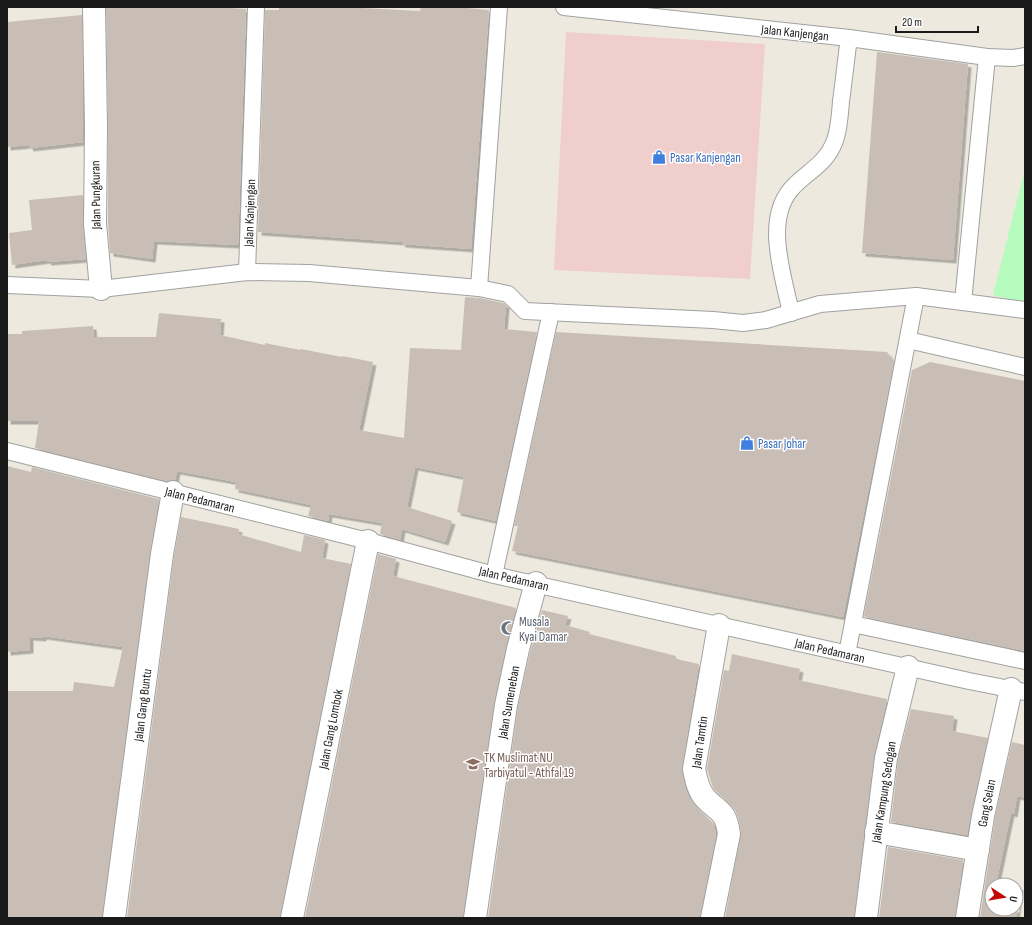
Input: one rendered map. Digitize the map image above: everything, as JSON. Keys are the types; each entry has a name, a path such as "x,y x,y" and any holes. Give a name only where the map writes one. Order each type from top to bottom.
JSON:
{"street":[{"name":"Jalan Pungkuran","path":"94,7 96,113 95,224 101,289"},
{"name":"Jalan Gang Buntu","path":"114,918 162,554 174,492"},
{"name":"Jalan Gang Lombok","path":"292,918 368,541"},
{"name":"Jalan Sumeneban","path":"475,918 506,705 518,649 536,583"},
{"name":"Jalan Tamtin","path":"712,918 729,828 728,822 721,811 704,798 697,784 694,769 719,625"},
{"name":"Jalan Kampung Sedogan","path":"866,918 886,758 908,667"},
{"name":"Gang Selan","path":"967,918 990,779 1018,691"},
{"path":"876,832 978,850"}],"lane":[{"name":"Jalan Kanjengan","path":"247,272 256,7"},
{"path":"479,288 499,7"},
{"name":"Jalan Kanjengan","path":"564,7 848,38 987,57 1013,58 1025,56"},
{"path":"791,313 776,241 777,225 782,201 794,185 820,164 828,154 834,142 840,114 848,38"},
{"path":"963,302 987,57"},
{"path":"7,285 101,289 247,272 309,273 479,288 508,294 525,311 713,320 743,323 766,320 820,304 916,296 1025,310"},
{"path":"847,654 916,296"},
{"path":"494,575 551,312"},
{"path":"908,340 1025,367"},
{"name":"Jalan Pedamaran","path":"7,451 368,541 494,575 536,583 847,654 1018,691"},
{"path":"853,624 1025,661"}],"shaded area":[{"name":"Pasar Kanjengan","path":"566,32 765,44 750,279 554,270"}],"green space":[{"path":"1025,169 1025,303 993,295"}],"building":[{"path":"106,7 217,7 246,9 238,245 154,241 152,259 110,253 108,223"},
{"path":"279,7 343,7 420,11 421,7 456,7 489,10 471,249 402,244 402,242 258,232 265,10 279,10"},
{"path":"82,15 83,142 30,148 29,145 7,147 7,22"},
{"path":"877,52 968,64 953,260 862,253"},
{"path":"83,195 83,225 86,259 48,262 47,260 12,265 9,233 32,230 29,200"},
{"path":"465,297 480,298 506,305 504,329 537,332 496,521 457,512 464,477 415,467 407,507 452,521 445,542 402,529 400,540 380,534 382,523 329,514 328,521 308,516 311,505 235,489 236,482 177,471 175,480 167,481 35,448 39,421 7,421 7,334 22,334 22,331 93,326 94,337 156,337 159,313 221,319 220,335 265,345 265,343 373,362 359,430 404,438 410,348 461,350"},
{"path":"556,332 887,352 894,362 843,617 512,551 518,526 514,526"},
{"path":"930,362 1025,381 1025,651 865,617 864,615 912,370"},
{"path":"7,466 31,472 32,467 159,499 150,552 102,918 7,918 7,691 73,691 74,682 114,687 123,647 43,636 43,638 30,637 30,650 7,652"},
{"path":"181,517 239,529 238,534 301,552 304,535 325,540 322,558 351,564 280,918 127,918 174,556"},
{"path":"378,554 396,559 393,576 516,608 494,703 463,918 305,918"},
{"path":"542,610 568,616 565,625 590,632 589,634 676,656 676,659 699,664 682,767 684,783 689,797 696,807 713,823 716,834 700,918 488,918 518,707 530,652"},
{"path":"732,654 800,669 798,680 887,699 874,756 854,918 725,918 741,832 735,810 713,788 707,769 724,670 729,671"},
{"path":"911,709 954,716 952,731 988,738 967,835 891,822 898,760"},
{"path":"1012,742 1025,745 1025,798 1017,796 1014,814 1011,813 997,877 986,877 995,818"},
{"path":"888,847 963,860 955,918 879,918"},
{"path":"984,891 984,917 1016,917 1016,918 980,918"}],"place":[{"name":"Pasar Kanjengan","path":"659,157"},
{"name":"Pasar Johar","path":"747,443"},
{"name":"Musala Kyai Damar","path":"508,628"},
{"name":"TK Muslimat NU Tarbiyatul - Athfal 19","path":"473,764"}]}
